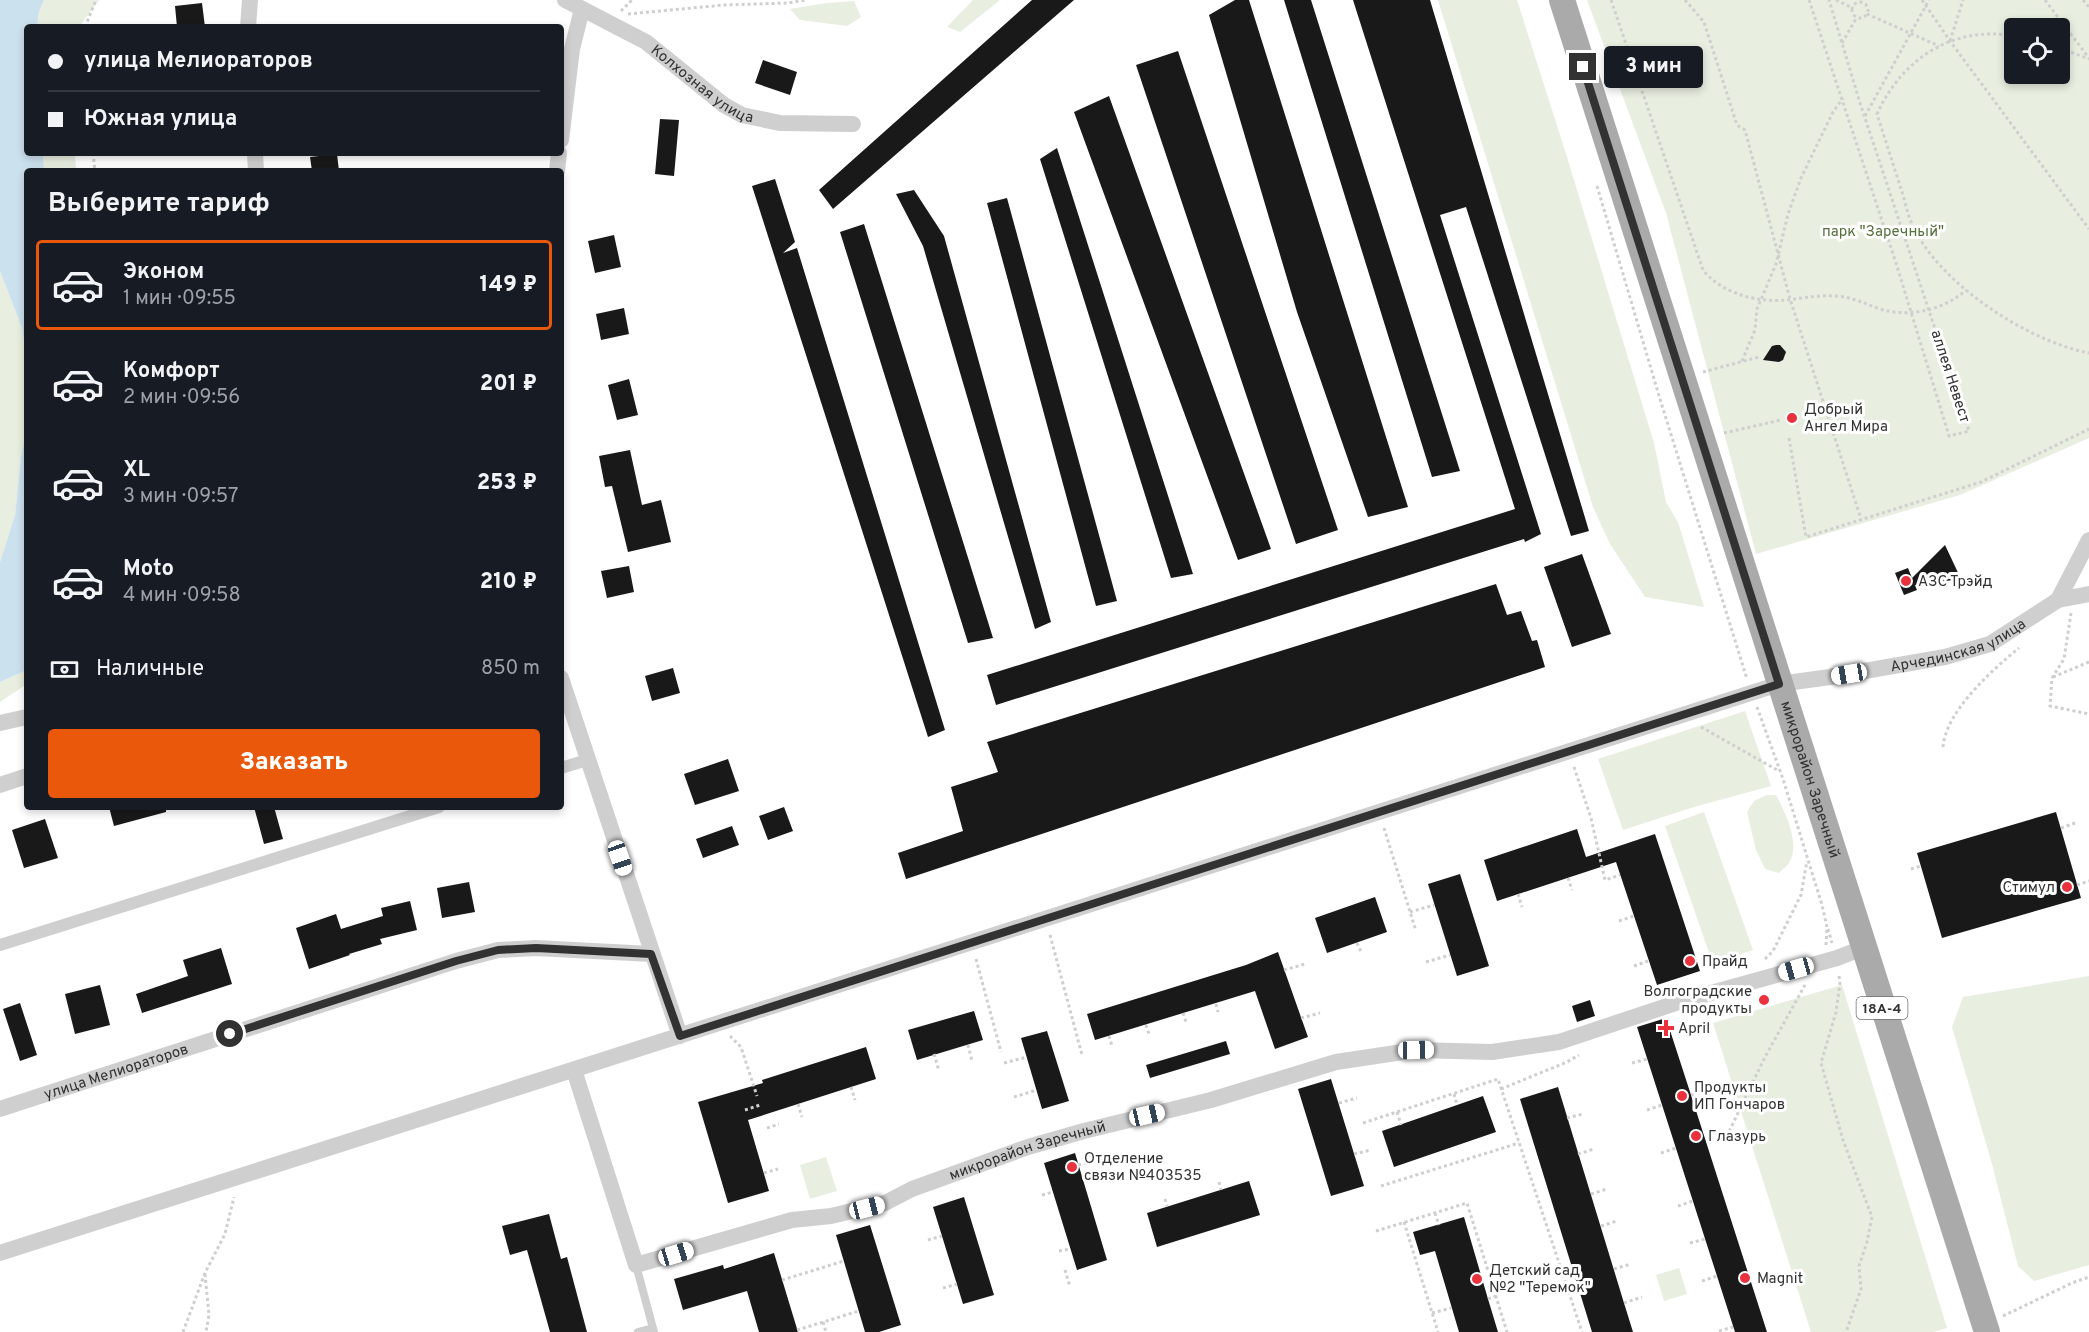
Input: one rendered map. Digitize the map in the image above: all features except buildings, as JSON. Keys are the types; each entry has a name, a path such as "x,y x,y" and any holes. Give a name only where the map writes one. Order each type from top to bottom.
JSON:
{"main road":[{"name":"18А-4","path":"1562,0 1779,684"},
{"name":"микрорайон Заречный","path":"1779,684 1986,1328"}],"street":[{"path":"248,24 250,0"},
{"name":"Колхозная улица","path":"565,0 646,42 724,105 742,115 780,123 853,124"},
{"path":"564,115 572,49 582,9"},
{"path":"2058,600 2089,540"},
{"name":"Арчединская улица","path":"1779,684 1945,657 1989,644 2058,600 2089,594"},
{"name":"микрорайон Заречный","path":"0,1253 1779,684"},
{"path":"564,687 680,1036"},
{"path":"0,723 24,718"},
{"path":"564,767 587,760"},
{"path":"0,784 24,777"},
{"path":"0,945 429,810"},
{"name":"улица Мелиораторов","path":"0,1109 456,961 498,950 536,948 651,954"},
{"name":"микрорайон Заречный","path":"636,1265 792,1220 831,1216 885,1203 912,1190 1028,1147 1211,1100 1336,1062 1416,1050 1492,1052 1559,1042 1679,1002 1837,958 1863,948"},
{"path":"574,1070 636,1265"}],"lane":[{"path":"636,1265 654,1330 638,1332"}],"path":[{"path":"86,24 96,0"},
{"path":"617,14 806,0"},
{"path":"1611,0 1703,270 1709,278 1723,288 1744,296 1790,299 1848,297 1892,312 1930,310 1955,300 1966,290"},
{"path":"1685,0 1704,22 1737,125 1745,130 1790,299 1861,519"},
{"name":"аллея Невест","path":"1809,0 1843,98 1949,436 1969,431 1829,0"},
{"path":"1836,0 1853,8"},
{"path":"1922,0 2089,229"},
{"path":"1865,116 1929,0"},
{"path":"1950,41 1963,0"},
{"path":"2045,0 2089,59"},
{"path":"2083,0 2089,7"},
{"path":"1853,8 1858,3 1866,2 1867,14"},
{"path":"1853,8 1853,13 1857,17"},
{"path":"1857,17 1867,14"},
{"path":"1867,14 1939,46"},
{"path":"1842,43 1857,17"},
{"path":"2004,35 1988,34 1956,38 1939,46 1913,64 1896,82 1877,114 1912,224 1931,256 1946,273 1966,290 2010,320 2047,340 2089,353"},
{"path":"2070,52 2089,59"},
{"path":"1742,361 1755,330 1757,309 1778,255 1800,178 1833,112 1843,98"},
{"path":"1595,180 1663,410 1752,693 1780,772 1827,927 1826,946 1765,1057 1724,1142"},
{"path":"1699,373 1759,357"},
{"path":"1702,438 1781,420"},
{"path":"1789,438 1806,537 1981,482 2089,429"},
{"path":"2058,600 2071,613 2064,659 2052,678 2050,706 2089,714"},
{"path":"1943,747 1943,741 1956,714 1974,690 2024,642"},
{"path":"2052,678 2089,662"},
{"path":"1681,715 1780,772"},
{"path":"1569,751 1591,818 1605,880 1620,875"},
{"path":"1379,812 1416,931"},
{"path":"2061,828 2078,822"},
{"path":"1739,985 1773,951 1801,895 1807,861"},
{"path":"1911,869 1921,866"},
{"path":"1568,878 1572,891"},
{"path":"2077,885 2089,881"},
{"path":"1518,894 1522,907"},
{"path":"1410,912 1434,905"},
{"path":"1619,921 1634,916"},
{"path":"1046,919 1082,1055"},
{"path":"972,942 1001,1052"},
{"path":"1357,943 1362,954"},
{"path":"1426,962 1450,955"},
{"path":"1837,958 1840,983 1838,1003 1821,1063 1843,1140 1872,1217 1859,1266 1861,1289 1846,1332"},
{"path":"1634,966 1648,961"},
{"path":"1284,970 1305,964"},
{"path":"1216,1004 1218,1012"},
{"path":"1183,1013 1186,1022"},
{"path":"1301,1018 1320,1013"},
{"path":"718,1024 741,1047 757,1096"},
{"path":"1146,1025 1149,1034"},
{"path":"1109,1036 1112,1046"},
{"path":"968,1045 972,1061"},
{"path":"1502,1089 1567,1062 1585,1051"},
{"path":"934,1054 939,1071"},
{"path":"1004,1063 1027,1057"},
{"path":"1632,1063 1647,1059"},
{"path":"1363,1123 1498,1079 1582,1332"},
{"path":"851,1087 855,1100"},
{"path":"1014,1097 1037,1090"},
{"path":"1691,1095 1707,1091"},
{"path":"1454,1094 1457,1105"},
{"path":"1339,1103 1357,1098"},
{"path":"798,1104 802,1117"},
{"path":"745,1110 760,1105"},
{"path":"1647,1110 1662,1105"},
{"path":"1397,1112 1401,1125"},
{"path":"1567,1118 1583,1114"},
{"path":"767,1128 779,1124"},
{"path":"1381,1186 1519,1143"},
{"path":"1661,1153 1676,1148"},
{"path":"1354,1154 1371,1149"},
{"path":"1578,1154 1594,1149"},
{"path":"1078,1165 1094,1161"},
{"path":"764,1173 778,1169"},
{"path":"183,1332 205,1273 225,1234 238,1178"},
{"path":"1219,1182 1221,1190"},
{"path":"1591,1194 1607,1189"},
{"path":"1042,1195 1053,1192"},
{"path":"1165,1199 1167,1206"},
{"path":"1678,1206 1692,1201"},
{"path":"1376,1231 1467,1203 1506,1332"},
{"path":"1435,1213 1439,1225"},
{"path":"1601,1226 1617,1221"},
{"path":"1404,1222 1438,1332"},
{"path":"928,1240 942,1236"},
{"path":"1690,1243 1705,1239"},
{"path":"1059,1251 1070,1249"},
{"path":"782,1280 844,1261"},
{"path":"1614,1269 1631,1264"},
{"path":"1065,1269 1070,1287"},
{"path":"205,1273 209,1315 206,1332"},
{"path":"1702,1281 1717,1276"},
{"path":"1986,1328 2072,1283 2089,1277"},
{"path":"943,1288 957,1284"},
{"path":"1488,1299 1496,1296"},
{"path":"1624,1303 1642,1297"},
{"path":"1432,1313 1451,1308"},
{"path":"797,1330 859,1311"},
{"path":"823,1322 826,1332"},
{"path":"1719,1331 1733,1327"}],"green space":[{"path":"44,0 99,0 81,24 37,24"},
{"path":"973,0 1000,0 960,32 947,27"},
{"path":"1438,0 1517,0 1654,443 1666,502 1678,522 1704,607 1645,597 1610,544 1593,507"},
{"name":"парк \"Заречный\"","path":"1587,0 2089,0 2089,438 1960,495 1756,554 1666,213"},
{"path":"854,1 861,17 847,26 800,20 790,9 827,3"},
{"path":"43,156 75,156 76,168 44,168"},
{"path":"0,271 22,328 24,342 24,442 15,515 0,562"},
{"path":"24,671 24,686 0,702 0,682"},
{"path":"1745,711 1771,786 1694,807 1623,830 1598,759"},
{"path":"1767,795 1776,795 1793,838 1789,863 1779,873 1765,869 1756,850 1747,812 1754,801"},
{"path":"1704,812 1753,950 1713,964 1665,826"},
{"path":"2089,976 2089,1265 2034,1281 2018,1266 1992,1164 1952,1027 1963,997"},
{"path":"1842,985 1947,1328 1933,1332 1811,1332 1713,1023"},
{"path":"826,1157 837,1191 810,1199 800,1165"},
{"path":"1679,1268 1687,1294 1664,1301 1656,1275"}],"water":[{"path":"0,0 44,0 37,24 24,24 24,156 43,156 44,168 24,168 24,342 22,328 0,271"},
{"path":"24,442 24,671 0,682 0,562 15,515"}],"place":[{"name":"Добрый Ангел Мира","path":"1792,418"},
{"name":"АЗС Трэйд","path":"1906,581"},
{"name":"Стимул","path":"2067,887"},
{"name":"Прайд","path":"1690,961"},
{"name":"Волгоградские продукты","path":"1764,1000"},
{"name":"April","path":"1666,1028"},
{"name":"Продукты ИП Гончаров","path":"1682,1096"},
{"name":"Глазурь","path":"1696,1136"},
{"name":"Отделение связи №403535","path":"1072,1167"},
{"name":"Magnit","path":"1745,1278"},
{"name":"Детский сад №2 \"Теремок\"","path":"1477,1279"}],"route":[{"path":"230,1034 456,961 498,950 536,948 651,954 680,1036 1779,684 1583,67"}]}
